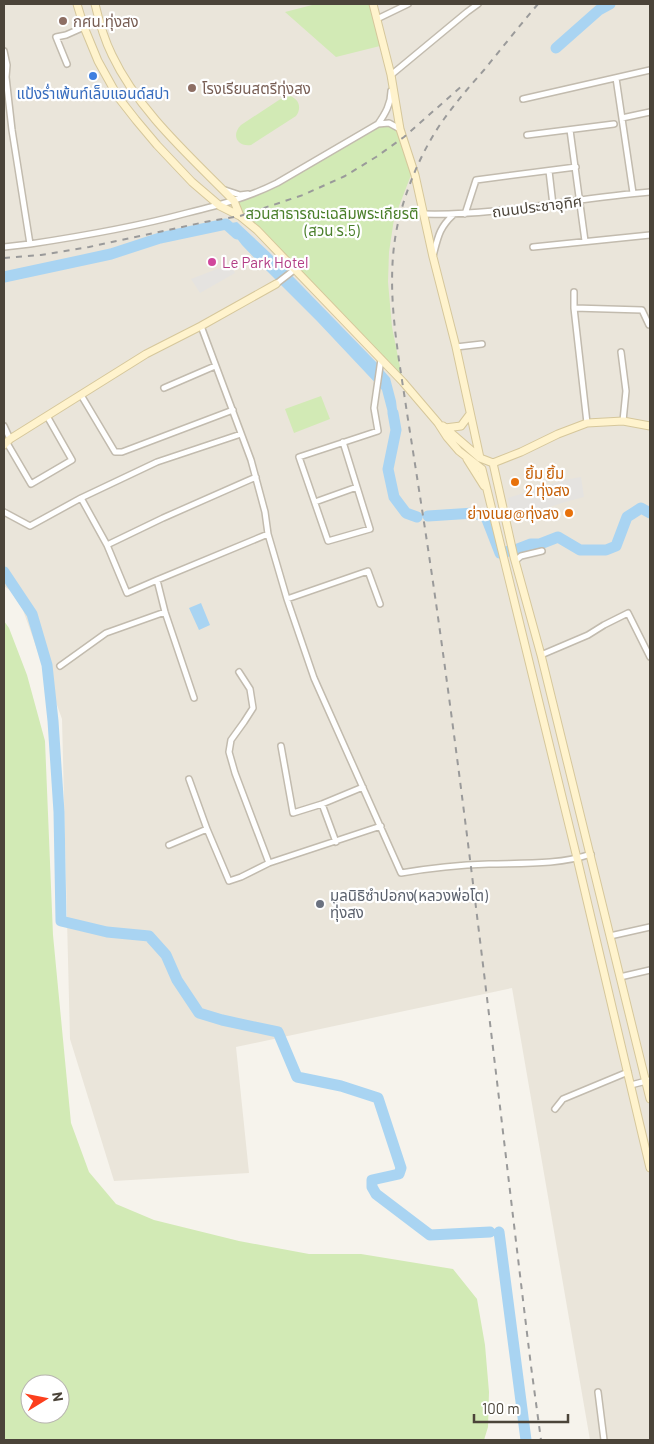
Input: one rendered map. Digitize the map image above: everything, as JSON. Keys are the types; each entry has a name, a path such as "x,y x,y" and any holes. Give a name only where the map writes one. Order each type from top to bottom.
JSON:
{"main road":[{"path":"77,4 98,61 118,98 171,160 192,182 220,206 240,216 256,230 292,272 438,423 480,458 493,463 587,423 623,421 650,426"},
{"path":"95,4 111,54 132,89 164,131 234,201 240,216"},
{"path":"373,4 391,75 400,129 410,158 456,348 480,458"},
{"path":"7,442 146,354 276,284"},
{"path":"445,428 461,426 470,414"},
{"path":"438,423 447,438 482,469 650,1168"},
{"path":"466,456 472,469 487,491"},
{"path":"493,463 515,559 541,654 620,978 648,1080 650,1099"}],"street":[{"path":"377,19 408,4"},
{"path":"378,124 387,110 390,99 391,75 478,4"},
{"path":"67,64 56,37 84,27"},
{"path":"4,51 12,130 30,244"},
{"path":"523,99 650,70"},
{"path":"616,78 633,194"},
{"path":"622,118 650,112"},
{"path":"4,247 144,224 220,206 277,183 378,124 390,123 400,129"},
{"path":"527,135 614,124"},
{"path":"570,130 586,241"},
{"path":"465,214 476,180 576,167"},
{"path":"549,171 553,205"},
{"path":"223,189 247,195 261,191"},
{"name":"ถนนประชาอุทิศ","path":"423,214 465,214 650,192"},
{"path":"433,257 440,231 453,215"},
{"path":"532,247 650,235"},
{"path":"276,284 292,272"},
{"path":"574,292 574,308 587,423"},
{"path":"574,308 642,310 650,325"},
{"path":"201,326 256,477 265,512 268,534 287,599 314,678 401,873 445,866 537,862 577,858 591,854"},
{"path":"456,348 482,344"},
{"path":"621,352 626,391 623,421"},
{"path":"343,442 370,529 328,541 299,457 343,442 378,431 374,408 381,362"},
{"path":"164,388 214,366"},
{"path":"81,395 115,452 122,452 233,410"},
{"path":"4,426 7,442 31,484 72,460 46,416"},
{"path":"4,512 30,526 81,498 158,462 241,434"},
{"path":"480,458 482,469"},
{"path":"107,545 256,477"},
{"path":"315,502 357,487"},
{"path":"81,498 107,545 128,593 268,534"},
{"path":"515,559 542,551"},
{"path":"287,599 368,570 380,604"},
{"path":"156,580 194,698"},
{"path":"60,666 106,633 166,612"},
{"path":"541,654 588,635 628,613 650,657"},
{"path":"239,672 250,689 253,708 231,740 229,752 269,863"},
{"path":"281,746 293,813 322,804 363,787"},
{"path":"189,779 228,881 241,877 269,863 381,826"},
{"path":"322,804 336,842"},
{"path":"170,845 207,830"},
{"path":"610,936 650,927"},
{"path":"620,978 650,970"},
{"path":"555,1109 563,1100 628,1072"},
{"path":"630,1085 648,1080"},
{"path":"598,1392 604,1440"}],"shaded area":[{"path":"4,4 650,4 650,1440 590,1440 512,988 236,1047 249,1173 114,1181 70,1039 62,719 18,596 4,586"},
{"path":"230,264 235,273 200,293 191,279"},
{"path":"581,477 584,497 512,520 508,498 564,480"}],"green space":[{"path":"316,4 373,4 384,45 336,57 285,12"},
{"path":"290,96 296,99 299,104 296,116 251,145 242,144 237,140 236,133 241,125 282,98"},
{"name":"สวนสาธารณะเฉลิมพระเกียรติ (สวน ร.5)","path":"384,123 400,129 413,170 394,219 389,252 388,282 392,327 403,382 240,216 234,201 261,191"},
{"path":"321,396 330,419 294,433 285,409"},
{"path":"4,621 9,628 27,675 45,741 53,935 71,1123 89,1172 116,1204 154,1220 239,1241 309,1254 361,1254 453,1269 477,1299 485,1345 489,1392 488,1427 484,1440 4,1440"}],"water":[{"path":"237,222 269,252 390,378 396,401 399,427 392,428 382,390 242,245 226,224"},
{"path":"201,603 210,625 199,630 189,608"}],"waterway":[{"path":"556,48 599,10 610,4"},
{"path":"4,277 111,254 160,238 226,224 237,234"},
{"path":"393,413 396,430 388,469 394,497 406,513 417,517"},
{"path":"428,516 474,513 486,517 500,553 531,544 540,544 558,537 580,550 606,550 616,546 627,517 641,508 650,513"},
{"path":"4,572 32,614 47,665 59,812 61,921 107,932 149,936 166,955 177,980 199,1013 278,1032 297,1077 341,1086 378,1098 401,1168 399,1174 372,1180 372,1187 376,1194 430,1235 490,1232"},
{"path":"499,1232 526,1440"}],"railway":[{"path":"538,4 453,106 429,143 416,169 401,210 394,246 392,294 397,342 433,579 474,889 541,1440"},
{"path":"4,258 41,255 89,247 240,216 303,195 345,176 376,157 404,137 463,85"}],"place":[{"name":"กศน.ทุ่งสง","path":"63,21"},
{"name":"แป้งร่ำเพ้นท์เล็บแอนด์สปา","path":"93,76"},
{"name":"โรงเรียนสตรีทุ่งสง","path":"192,88"},
{"name":"Le Park Hotel","path":"212,262"},
{"name":"ยิ้ม ยิ้ม 2 ทุ่งสง","path":"515,482"},
{"name":"ย่างเนย@ทุ่งสง","path":"569,513"},
{"name":"มูลนิธิซำปอกง(หลวงพ่อโต) ทุ่งสง","path":"320,904"}]}
